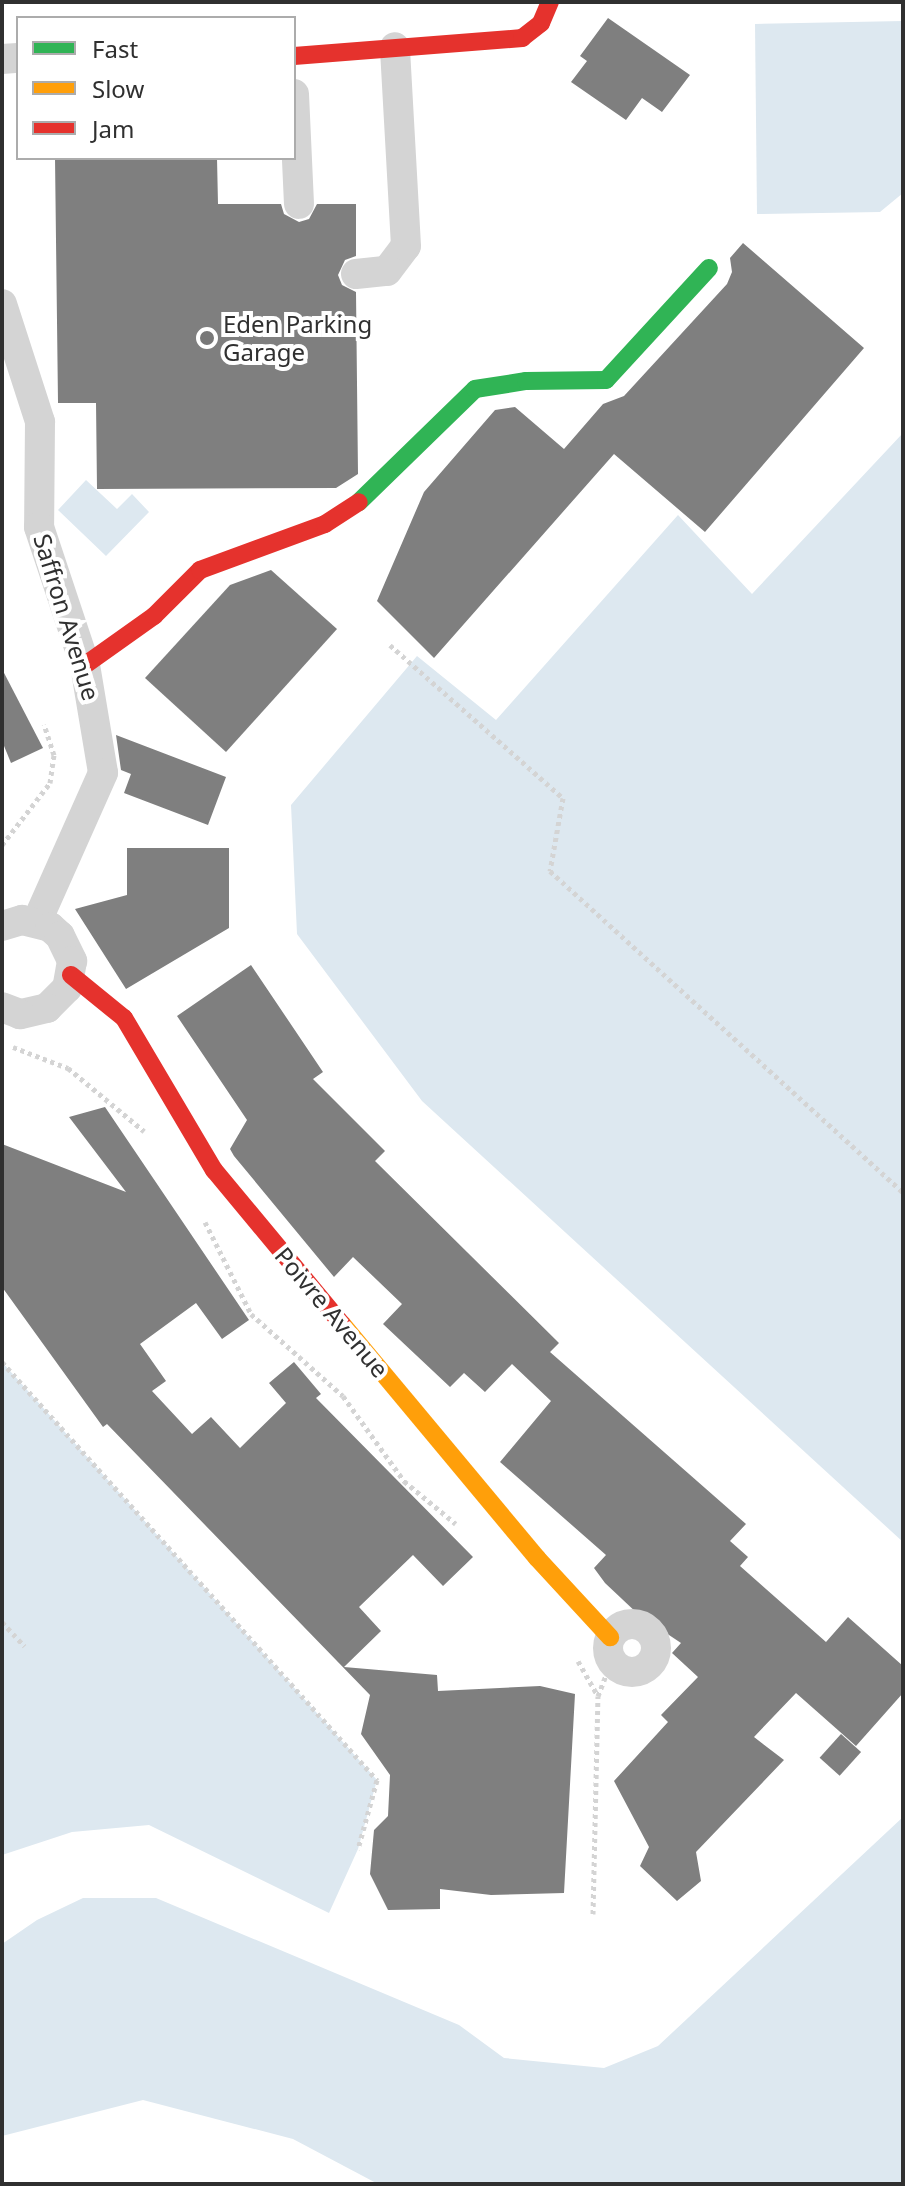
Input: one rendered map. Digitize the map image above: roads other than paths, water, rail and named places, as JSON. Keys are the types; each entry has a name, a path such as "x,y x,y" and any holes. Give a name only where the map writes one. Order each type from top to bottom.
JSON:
{"street":[{"path":"296,56 522,38 541,23 550,2"},
{"path":"356,274 387,271 406,246 395,47"},
{"path":"296,138 299,204"},
{"path":"85,665 154,616 200,570 325,524 373,493 475,389 526,381 606,380 709,268"},
{"name":"Saffron Avenue","path":"2,304 40,422 39,527 85,665 103,773 37,921"},
{"path":"2,926 37,921 60,936 68,948 71,975 59,1000 47,1008 20,1014 2,1007"},
{"name":"Poivre Avenue","path":"71,975 124,1018 214,1170 611,1649"}],"place":[{"name":"Eden Parking Garage","path":"207,338"}]}
